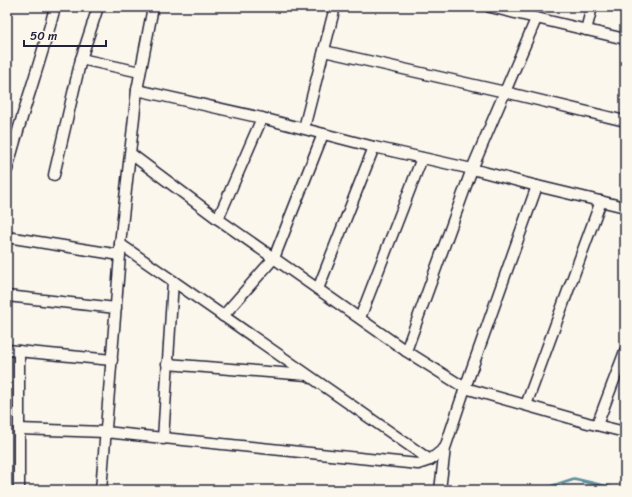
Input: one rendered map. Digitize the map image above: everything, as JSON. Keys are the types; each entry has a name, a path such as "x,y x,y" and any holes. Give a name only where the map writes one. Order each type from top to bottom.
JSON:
{"street":[{"path":"7,170 18,127 45,45 55,7"},
{"path":"54,175 81,59 98,7"},
{"path":"101,490 120,244 137,90 153,7"},
{"path":"304,128 335,7"},
{"path":"490,7 625,39"},
{"path":"586,30 592,7"},
{"path":"406,351 472,169 536,18"},
{"path":"324,51 625,121"},
{"path":"81,59 140,72"},
{"path":"137,90 304,128 374,147 472,169 625,207"},
{"path":"218,219 262,118"},
{"path":"223,316 274,258 323,134"},
{"path":"318,289 374,147"},
{"path":"131,154 218,219 406,351 464,388 625,432"},
{"path":"360,318 422,158"},
{"path":"440,490 445,448 464,388 537,186"},
{"path":"526,405 601,201"},
{"path":"7,237 120,255"},
{"path":"120,244 430,460"},
{"path":"163,439 173,281"},
{"path":"7,296 116,308"},
{"path":"7,350 112,360"},
{"path":"19,351 19,490"},
{"path":"597,425 625,351"},
{"path":"167,364 308,375"},
{"path":"19,429 105,432 418,464 430,460 445,448"}],"waterway":[{"path":"541,490 574,479 621,490"}]}
